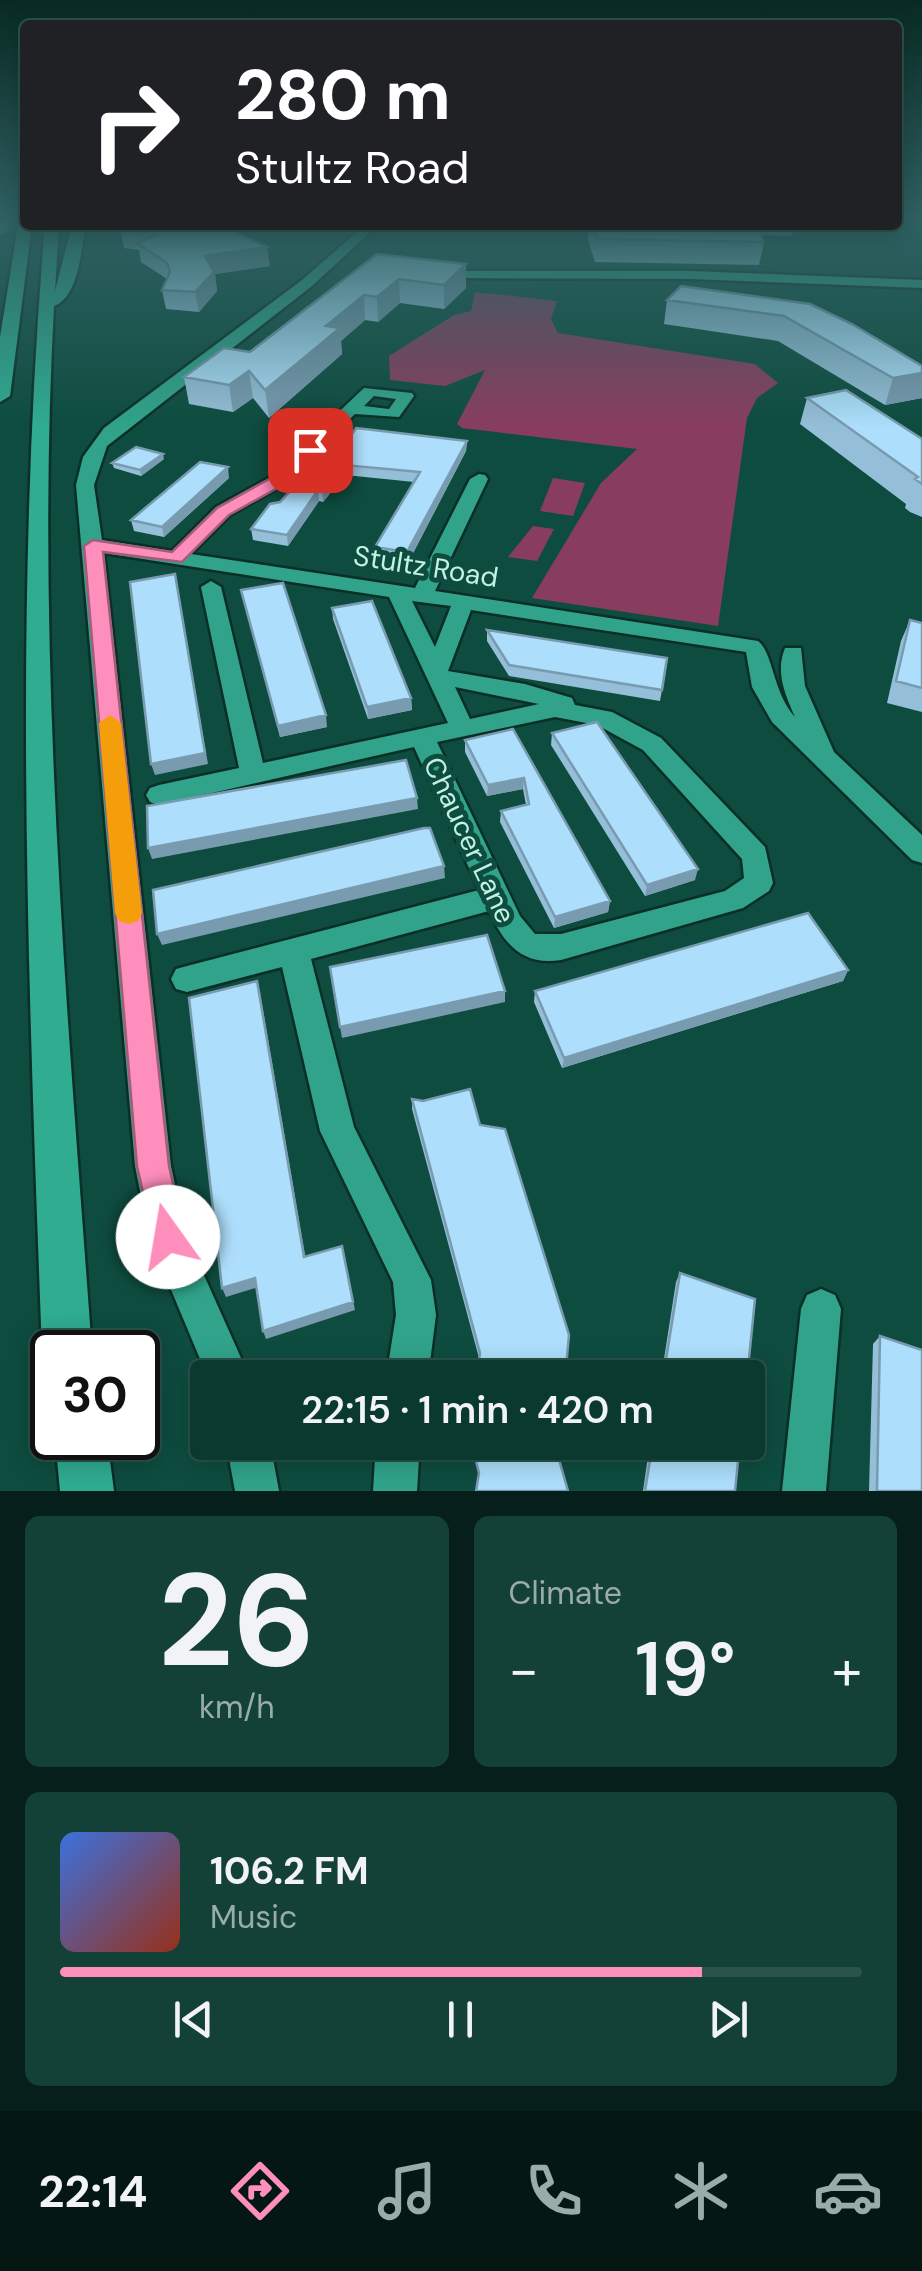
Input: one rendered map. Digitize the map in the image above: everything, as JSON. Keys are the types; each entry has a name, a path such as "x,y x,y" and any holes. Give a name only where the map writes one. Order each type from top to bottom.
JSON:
{"highway":[{"path":"0,396 16,289"},
{"path":"46,289 38,493 37,689 68,1330"},
{"path":"44,314 64,289"},
{"path":"73,1460 74,1491"},
{"path":"83,1460 87,1491"}],"street":[{"path":"221,1360 168,1237 159,1204 84,487 86,464 100,442 306,289"},
{"path":"176,558 223,512 275,482 352,409"},
{"path":"422,596 479,479"},
{"name":"Stultz Road","path":"93,546 753,648 765,695 774,711 797,738 830,764"},
{"path":"211,588 253,774"},
{"name":"Chaucer Lane","path":"398,592 462,728 422,736 515,934 529,947 544,951 562,947 733,900 759,882 754,855 664,754 625,727 583,712"},
{"path":"463,602 437,675 526,692 583,712"},
{"path":"793,653 791,675 800,709 830,764 922,852"},
{"path":"462,728 554,709 583,712"},
{"path":"159,795 422,736"},
{"path":"187,979 497,898"},
{"path":"294,951 338,1130 412,1280 416,1315 410,1360"},
{"path":"804,1491 821,1308"},
{"path":"251,1460 257,1491"},
{"path":"395,1491 397,1460"}],"shaded area":[{"path":"475,292 557,301 551,319 558,333 755,364 778,383 757,398 747,418 718,626 532,598 601,483 637,449 462,428 457,424 485,370 445,386 390,380 389,356 454,315 471,311"},
{"path":"553,478 585,483 573,516 540,511"},
{"path":"533,526 554,529 537,561 508,557"}],"building":[{"path":"163,289 198,289 195,292"},
{"path":"332,289 387,289 377,297 364,295 326,326 340,328 265,390 249,371 229,385 184,377 224,348 250,352"},
{"path":"678,289 699,289 810,304 922,366 922,373 893,378 784,316 667,300"},
{"path":"846,390 922,439 922,484 915,479 918,477 807,398"},
{"path":"356,428 467,441 407,552 375,547 420,472 344,465 322,491 318,490 287,535 251,529 270,504 280,502 294,487 304,485 336,448 343,448"},
{"path":"136,447 163,454 140,470 112,463"},
{"path":"200,462 228,467 162,527 131,520"},
{"path":"175,574 205,753 151,764 130,582"},
{"path":"283,583 326,715 278,726 241,590"},
{"path":"372,601 411,698 367,707 332,608"},
{"path":"910,620 922,623 922,688 896,681"},
{"path":"487,630 667,658 662,690 509,665"},
{"path":"597,722 698,869 647,885 552,733"},
{"path":"513,729 610,901 555,917 501,811 529,804 524,778 488,785 465,740"},
{"path":"406,760 417,798 148,848 147,806"},
{"path":"430,828 444,866 157,934 153,890"},
{"path":"808,913 848,970 564,1058 535,991"},
{"path":"487,935 505,991 340,1027 330,967"},
{"path":"257,981 304,1257 342,1246 353,1302 263,1331 255,1278 222,1288 189,998"},
{"path":"470,1089 480,1125 505,1129 569,1335 567,1360 479,1360 412,1099 423,1101"},
{"path":"680,1273 755,1299 749,1360 666,1360"},
{"path":"880,1336 922,1350 922,1491 877,1491"},
{"path":"476,1460 559,1460 568,1491 476,1491 479,1473"},
{"path":"650,1460 738,1460 735,1491 645,1491"}],"slow traffic":[{"path":"110,723 129,913"}],"route":[{"path":"168,1237 153,1166 93,546 176,558 215,518 237,502 266,489 310,450"}]}
